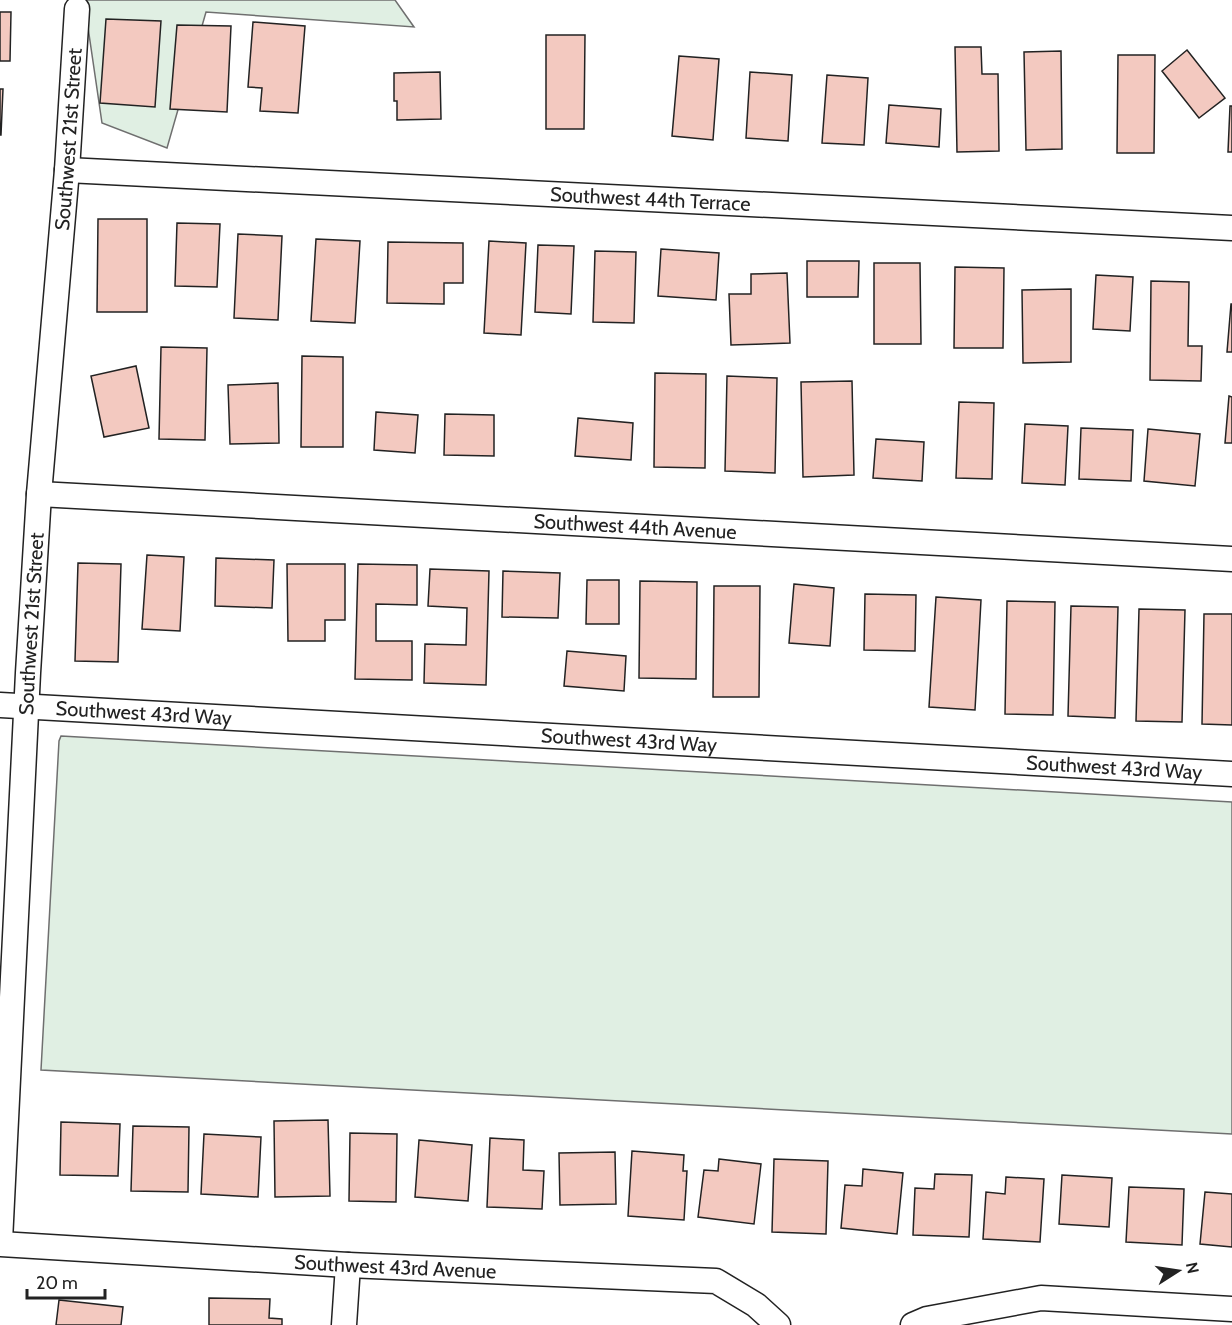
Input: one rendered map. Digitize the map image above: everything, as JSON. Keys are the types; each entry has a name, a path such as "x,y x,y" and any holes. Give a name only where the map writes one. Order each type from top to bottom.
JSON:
{"street":[{"name":"Southwest 21st Street","path":"0,1242 26,707 39,494 67,170 77,9"},
{"name":"Southwest 44th Terrace","path":"67,170 1232,228"},
{"name":"Southwest 44th Avenue","path":"39,494 1232,559"},
{"path":"0,705 26,707"},
{"name":"Southwest 43rd Way","path":"26,707 1232,774"},
{"name":"Southwest 43rd Avenue","path":"0,1242 348,1265 716,1281 756,1305 778,1325"},
{"path":"344,1325 348,1265"},
{"path":"913,1325 927,1319 1041,1298 1232,1310"}],"green space":[{"path":"84,0 395,0 414,27 206,12 167,148 102,123"},
{"path":"61,736 1232,802 1232,1134 41,1070"}],"building":[{"path":"0,12 11,12 10,61 0,61"},
{"path":"106,19 161,21 155,107 100,103"},
{"path":"253,22 305,26 298,113 260,111 262,88 248,87"},
{"path":"177,25 231,26 227,112 170,109"},
{"path":"546,35 585,35 584,129 546,129"},
{"path":"955,47 981,47 982,74 998,74 999,151 957,152"},
{"path":"1187,50 1225,98 1199,118 1162,71"},
{"path":"1061,51 1062,149 1026,150 1024,52"},
{"path":"1118,55 1155,55 1154,153 1117,153"},
{"path":"679,56 719,59 713,140 672,136"},
{"path":"440,72 441,119 397,120 394,73"},
{"path":"750,72 792,75 788,141 746,138"},
{"path":"827,75 868,78 864,145 822,143"},
{"path":"0,89 3,89 1,135 0,135"},
{"path":"889,105 941,109 939,147 886,143"},
{"path":"1230,106 1232,106 1232,152 1228,152"},
{"path":"98,219 147,219 147,312 97,312"},
{"path":"177,223 220,224 217,287 175,286"},
{"path":"238,234 282,236 278,320 234,318"},
{"path":"316,239 360,241 355,323 311,321"},
{"path":"489,241 526,243 521,335 484,333"},
{"path":"388,242 463,243 463,283 444,283 444,304 387,303"},
{"path":"538,245 574,246 571,314 535,312"},
{"path":"661,249 719,253 716,300 658,296"},
{"path":"595,251 636,252 634,323 593,322"},
{"path":"807,261 859,261 858,297 807,297"},
{"path":"874,263 920,263 921,344 874,344"},
{"path":"955,267 1004,268 1003,348 954,348"},
{"path":"787,273 790,343 731,345 729,294 751,294 751,274"},
{"path":"1096,275 1133,277 1130,331 1093,329"},
{"path":"1151,281 1189,282 1188,346 1202,346 1201,381 1150,380"},
{"path":"1071,289 1071,362 1023,363 1022,290"},
{"path":"1231,304 1232,352 1227,352"},
{"path":"161,347 207,348 205,440 159,439"},
{"path":"302,356 343,357 343,447 301,447"},
{"path":"136,366 149,428 104,437 91,376"},
{"path":"655,373 706,374 705,468 654,467"},
{"path":"727,376 777,378 775,473 725,471"},
{"path":"852,381 854,475 803,477 801,382"},
{"path":"278,383 279,443 230,444 228,385"},
{"path":"1229,396 1232,397 1232,443 1225,443"},
{"path":"959,402 994,403 992,479 956,478"},
{"path":"376,412 418,415 415,453 374,450"},
{"path":"445,414 494,415 494,456 444,455"},
{"path":"578,418 633,423 631,460 575,456"},
{"path":"1025,424 1068,426 1065,485 1022,483"},
{"path":"1081,428 1133,430 1131,481 1079,479"},
{"path":"1148,429 1200,434 1195,486 1144,481"},
{"path":"876,439 924,442 922,481 873,478"},
{"path":"147,555 184,557 180,631 142,629"},
{"path":"216,558 274,560 272,608 215,606"},
{"path":"78,563 121,564 118,662 75,661"},
{"path":"287,564 345,564 345,620 325,620 325,641 288,641"},
{"path":"358,564 417,565 417,605 376,604 376,641 412,641 412,680 355,679"},
{"path":"430,569 489,571 486,685 424,683 425,644 466,645 467,608 428,606"},
{"path":"503,571 560,573 558,618 502,617"},
{"path":"587,580 619,580 619,624 586,624"},
{"path":"640,581 697,582 696,679 639,678"},
{"path":"794,584 834,588 830,646 789,643"},
{"path":"714,586 760,586 759,697 713,697"},
{"path":"865,594 916,595 915,651 864,650"},
{"path":"936,597 981,600 975,710 929,707"},
{"path":"1007,601 1055,602 1053,715 1005,714"},
{"path":"1071,606 1118,607 1115,718 1068,716"},
{"path":"1139,609 1185,610 1182,722 1136,721"},
{"path":"1204,614 1232,614 1232,725 1202,724"},
{"path":"567,651 626,656 624,691 564,686"},
{"path":"328,1120 330,1196 275,1197 274,1121"},
{"path":"61,1122 120,1124 118,1176 60,1175"},
{"path":"133,1126 189,1127 188,1192 131,1191"},
{"path":"350,1133 397,1134 396,1202 349,1201"},
{"path":"204,1134 261,1137 258,1197 201,1194"},
{"path":"490,1138 524,1140 523,1170 544,1171 542,1209 487,1207"},
{"path":"419,1140 472,1145 468,1201 415,1197"},
{"path":"632,1151 684,1155 683,1171 687,1171 684,1220 628,1216"},
{"path":"615,1152 616,1204 560,1205 559,1153"},
{"path":"719,1159 761,1164 754,1224 698,1217 704,1170 718,1171"},
{"path":"774,1159 828,1161 826,1234 772,1232"},
{"path":"863,1169 903,1173 897,1234 841,1228 845,1185 862,1186"},
{"path":"935,1174 972,1175 969,1237 913,1235 915,1188 934,1189"},
{"path":"1062,1175 1112,1178 1109,1227 1059,1224"},
{"path":"1006,1177 1044,1179 1040,1242 983,1239 986,1192 1005,1194"},
{"path":"1129,1187 1184,1189 1182,1245 1126,1242"},
{"path":"1205,1192 1232,1194 1232,1247 1200,1244"},
{"path":"209,1298 270,1299 269,1318 282,1319 282,1325 209,1325"},
{"path":"59,1300 123,1307 121,1325 56,1325"}]}
